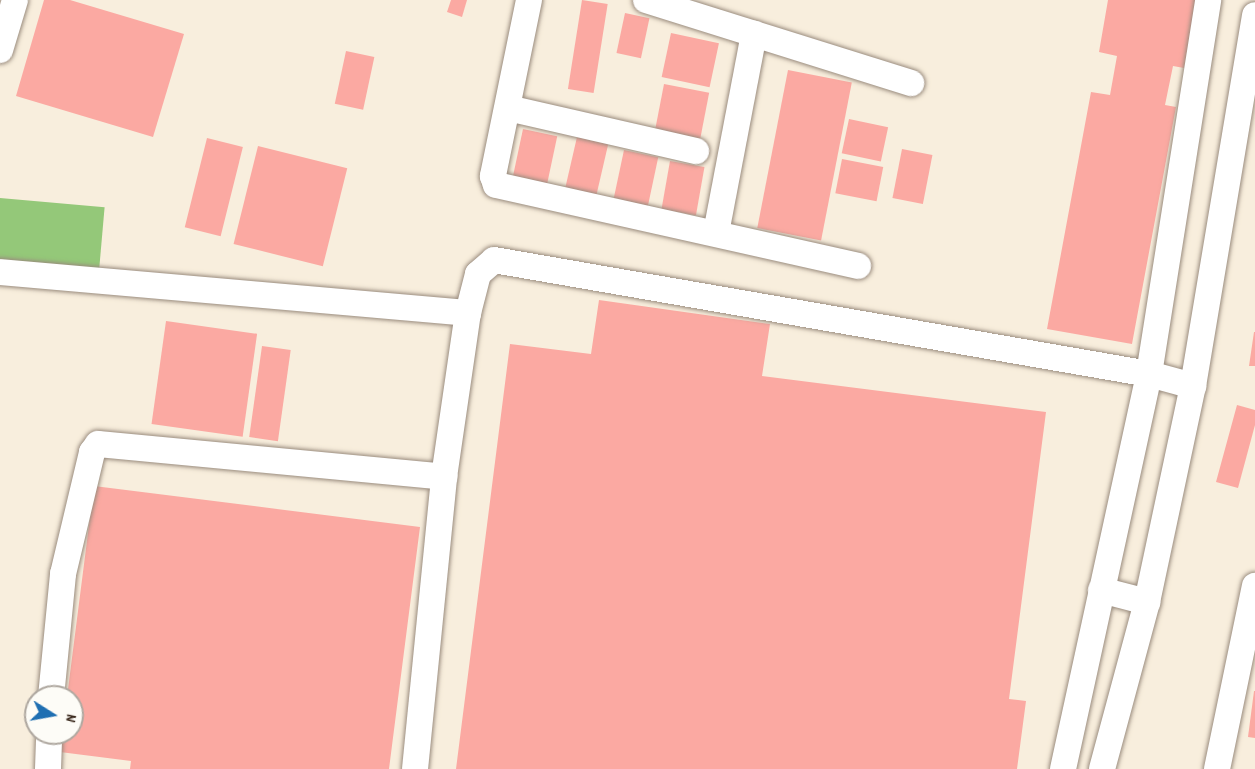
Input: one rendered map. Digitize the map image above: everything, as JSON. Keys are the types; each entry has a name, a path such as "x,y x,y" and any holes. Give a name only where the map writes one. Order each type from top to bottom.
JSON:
{"lane":[{"path":"0,50 15,0"},
{"path":"529,0 493,176 496,185 858,266"},
{"path":"646,0 911,83"},
{"path":"1063,769 1149,374 1208,0"},
{"path":"1102,769 1147,602 1193,386 1255,15"},
{"path":"716,233 754,34"},
{"path":"508,108 696,151"},
{"path":"415,769 444,477 468,313 478,274 494,260 506,259 1149,374 1193,386"},
{"path":"0,272 468,313"},
{"path":"52,685 63,574 95,446 444,477"},
{"path":"1217,769 1255,586"},
{"path":"1101,590 1147,602"},
{"path":"48,769 49,745"}],"green space":[{"path":"0,198 105,207 99,270 0,261"}],"building":[{"path":"44,0 70,0 184,34 153,137 16,96"},
{"path":"451,0 467,0 462,17 447,12"},
{"path":"582,0 608,4 594,93 568,89"},
{"path":"1108,0 1197,0 1184,68 1173,66 1165,105 1176,107 1132,344 1047,329 1091,92 1110,95 1117,56 1099,52"},
{"path":"625,13 649,18 641,58 616,53"},
{"path":"671,33 719,43 710,87 662,77"},
{"path":"346,51 374,57 363,110 335,104"},
{"path":"788,70 852,82 821,240 757,228"},
{"path":"664,84 709,93 700,139 655,130"},
{"path":"849,119 888,127 881,162 842,153"},
{"path":"523,129 557,136 547,185 513,178"},
{"path":"577,137 608,144 596,195 565,188"},
{"path":"207,138 243,147 221,236 185,227"},
{"path":"258,146 347,168 323,266 234,244"},
{"path":"902,149 932,155 923,204 892,198"},
{"path":"624,150 658,157 648,206 614,199"},
{"path":"842,159 883,167 877,201 835,193"},
{"path":"670,161 704,167 696,215 661,209"},
{"path":"599,300 770,324 762,376 1046,412 1009,699 1026,701 1017,769 456,769 510,344 591,354"},
{"path":"166,321 257,334 243,437 152,424"},
{"path":"1254,332 1255,366 1249,366"},
{"path":"262,346 291,350 278,441 249,437"},
{"path":"1237,405 1255,410 1255,425 1238,488 1216,482"},
{"path":"94,486 420,527 389,769 130,769 131,761 60,752 61,745 84,745 84,685 69,685"},
{"path":"1255,691 1255,738 1248,737"}]}
